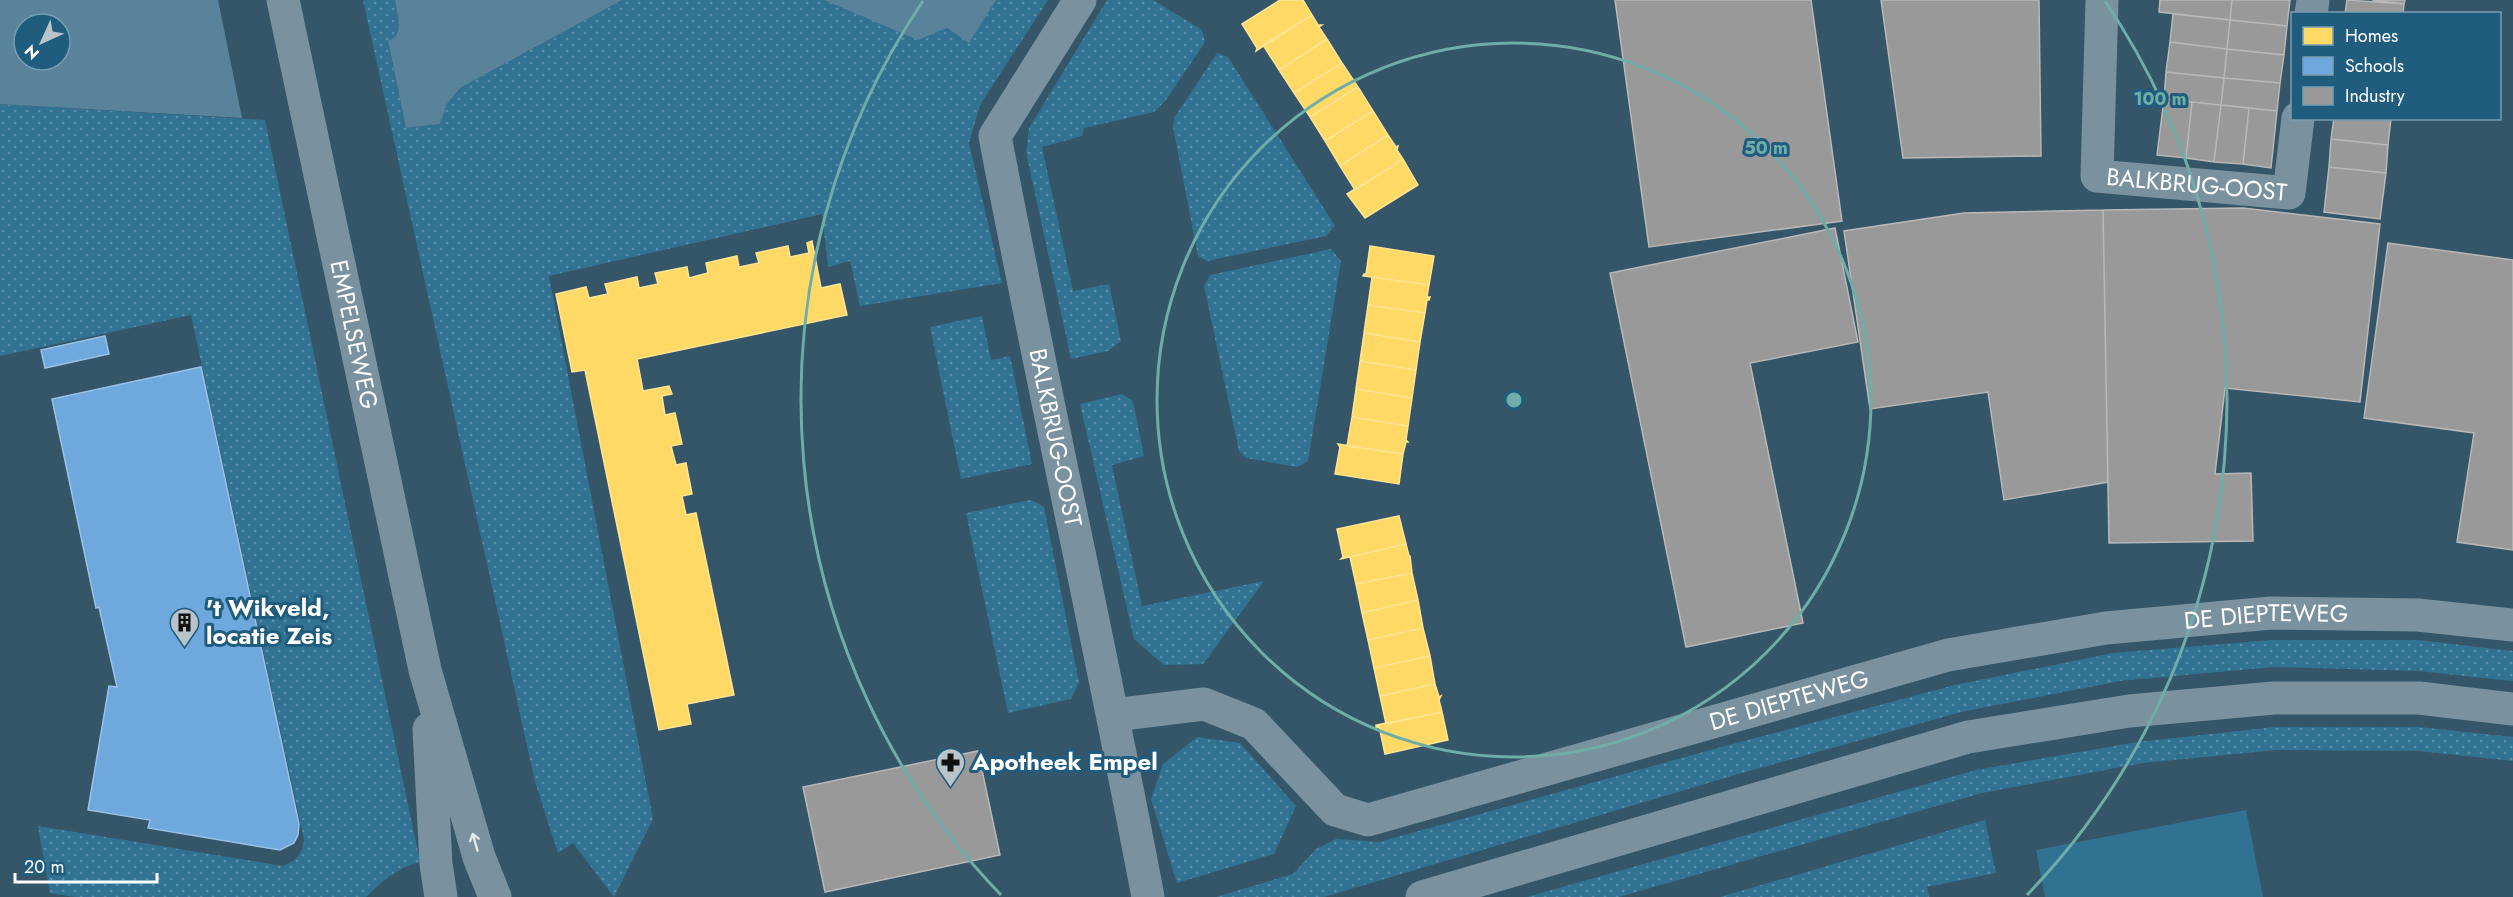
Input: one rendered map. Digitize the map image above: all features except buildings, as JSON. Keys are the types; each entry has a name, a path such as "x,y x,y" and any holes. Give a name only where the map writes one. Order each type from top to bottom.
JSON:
{"street":[{"name":"EMPELSEWEG","path":"283,0 425,670 480,857 495,897"},
{"name":"BALKBRUG-OOST","path":"1080,0 994,135 1043,385 1114,715 1148,897"},
{"name":"BALKBRUG-OOST","path":"2102,0 2097,176 2289,194 2298,120"},
{"name":"DE DIEPTEWEG","path":"1114,715 1204,704 1254,724 1335,810 1368,820 1716,719 1948,655 2106,628 2271,613 2418,615 2513,625"},
{"name":"EMPELSEWEG","path":"425,670 436,864 441,897"},
{"path":"1422,897 1968,737 2129,711 2274,698 2419,698 2513,710"}],"shaded area":[{"path":"0,0 218,0 242,118 0,104"},
{"path":"363,0 395,0 398,29 397,34 388,42 406,128 440,124 447,104 460,88 622,0 824,0 851,10 947,28 969,42 996,0 1048,0 980,105 969,143 1002,283 860,306 850,261 828,267 822,214 549,276 653,819 614,897 573,843 558,853 535,782"},
{"path":"395,0 622,0 460,88 447,104 440,124 406,128 388,41 397,34 398,29"},
{"path":"824,0 996,0 969,43 947,28 918,40"},
{"path":"1107,0 1153,0 1202,30 1205,42 1166,100 1154,112 1084,128 1082,136 1042,147 1073,291 1109,284 1121,341 1108,351 1071,359 1026,152 1029,128"},
{"path":"1217,53 1228,57 1335,226 1326,236 1207,261 1198,256 1173,127 1174,118"},
{"path":"0,104 265,120 420,862 390,876 366,897 75,897 50,893 38,826 283,866 298,856 304,840 191,315 0,356"},
{"path":"1331,249 1341,261 1308,461 1297,467 1246,458 1239,451 1204,286 1210,275"},
{"path":"982,316 991,360 1010,356 1032,464 961,479 930,327"},
{"path":"1122,394 1133,401 1144,456 1112,465 1142,606 1264,581 1203,664 1164,665 1134,639 1080,404"},
{"path":"1031,500 1044,507 1079,682 1071,699 1008,713 966,513"},
{"path":"2272,640 2418,640 2513,651 2513,681 2418,671 2273,667 2120,681 1961,712 1735,775 1324,897 1216,897 1293,874 1316,849 1336,839 1379,842 1955,685 2113,653"},
{"path":"2275,727 2419,727 2513,737 2513,761 2419,751 2276,750 2143,763 1982,793 1619,897 1527,897 1976,770 2137,742"},
{"path":"1197,737 1240,743 1296,806 1274,854 1177,883 1151,799 1163,764"},
{"path":"2246,810 2263,897 2045,897 2036,850"},
{"path":"1985,820 1996,873 1927,887 1929,897 1720,897"}],"place":[{"name":"'t Wikveld, locatie Zeis","path":"185,648"},
{"name":"Apotheek Empel","path":"951,788"}]}
